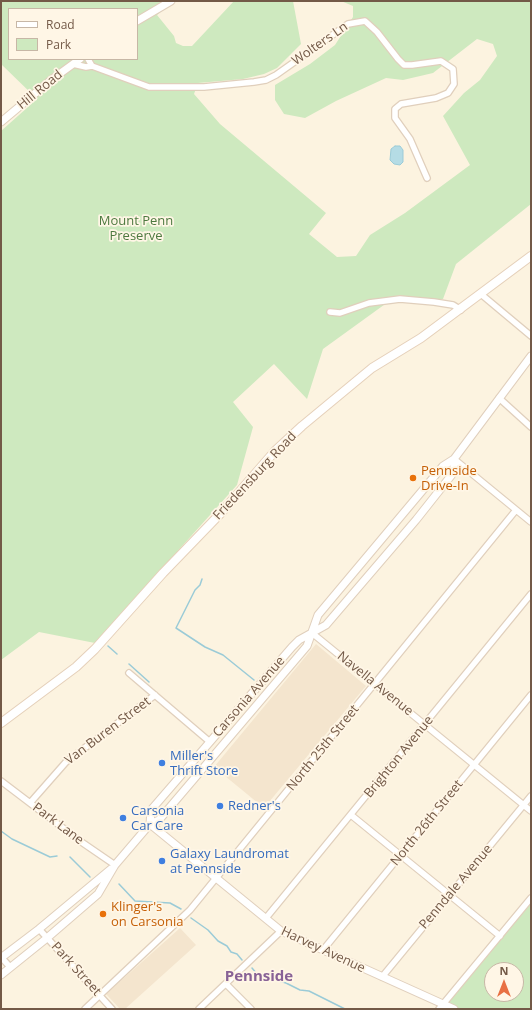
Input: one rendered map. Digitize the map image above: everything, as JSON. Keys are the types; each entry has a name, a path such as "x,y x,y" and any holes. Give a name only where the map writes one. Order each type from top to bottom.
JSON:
{"main road":[{"name":"Friedensburg Road","path":"1,723 76,667 95,649 163,573 218,516 275,451 302,426 372,368 421,338 461,310 531,256"}],"street":[{"path":"138,20 171,1"},
{"name":"Wolters Ln","path":"92,66 150,87 204,87 266,80 348,24 365,21 377,32 404,65 441,61 453,69 454,84 448,93 436,98 401,104 395,110 395,118 410,139 427,178"},
{"name":"Hill Road","path":"1,122 79,60"},
{"path":"73,64 86,67 92,66 89,60"},
{"path":"482,295 531,336"},
{"path":"330,312 340,313 369,303 400,299 453,305 461,310"},
{"name":"Carsonia Avenue","path":"1,958 39,929 115,865 150,824 159,820 307,646 318,615 443,466 454,459 531,356"},
{"path":"499,398 531,426"},
{"path":"454,459 531,522"},
{"name":"Carsonia Avenue","path":"150,824 151,810 298,640 326,625 416,520 454,472 454,459"},
{"name":"North 25th Street","path":"85,1009 190,910 375,685 516,510"},
{"name":"Brighton Avenue","path":"266,918 531,594"},
{"name":"Navella Avenue","path":"312,633 531,811"},
{"path":"129,673 210,742"},
{"name":"Van Buren Street","path":"30,803 66,762 155,695"},
{"name":"North 26th Street","path":"323,950 531,695"},
{"name":"Park Lane","path":"1,781 80,841 115,865"},
{"name":"Penndale Avenue","path":"382,977 531,796"},
{"path":"351,815 500,936"},
{"name":"Harvey Avenue","path":"150,824 281,931 382,977 441,1007 454,1009"},
{"name":"Carsonia Avenue","path":"1,975 98,894 115,865"},
{"path":"441,1007 531,898"},
{"name":"Park Street","path":"39,929 112,1009"},
{"path":"199,1009 281,931"},
{"path":"1,958 10,967"},
{"path":"226,984 251,1009"}],"shaded area":[{"path":"316,644 366,686 264,808 214,767"},
{"path":"180,928 196,945 125,1009 120,1009 106,994"}],"green space":[{"name":"Mount Penn Preserve","path":"1,1 174,1 157,15 174,36 176,43 183,46 192,46 234,1 293,1 301,44 277,68 264,74 243,79 198,83 194,94 220,124 326,213 309,234 337,257 356,256 370,235 405,213 470,165 443,116 464,93 480,80 497,56 493,44 477,39 433,73 403,80 386,78 336,101 305,118 284,114 275,100 275,85 310,64 335,45 353,17 353,6 341,1 531,1 531,204 456,264 443,299 388,302 323,349 307,399 274,364 233,402 253,427 237,485 95,643 39,632 1,660 1,131 37,99 1,64"},
{"path":"531,898 531,1009 454,1009 442,1004"}],"water":[{"path":"395,146 400,146 403,150 403,162 400,165 394,164 390,160 391,149"}],"waterway":[{"path":"202,579 176,628 205,647 223,655 254,680"},
{"path":"108,646 117,654"},
{"path":"129,664 149,682"},
{"path":"1,831 12,839 50,857 57,856"},
{"path":"70,857 90,877"},
{"path":"119,884 135,901 170,903 181,909"},
{"path":"191,918 208,930 218,941 227,946 231,952 237,954 242,960"},
{"path":"252,968 257,974 266,974 272,979 286,983 300,990 309,991 345,1009"}],"place":[{"name":"Pennside Drive-In","path":"413,478"},
{"name":"Miller's Thrift Store","path":"162,763"},
{"name":"Redner's","path":"220,806"},
{"name":"Carsonia Car Care","path":"123,818"},
{"name":"Galaxy Laundromat at Pennside","path":"162,861"},
{"name":"Klinger's on Carsonia","path":"103,914"}],"district":[{"name":"Pennside","path":"259,977"}]}
